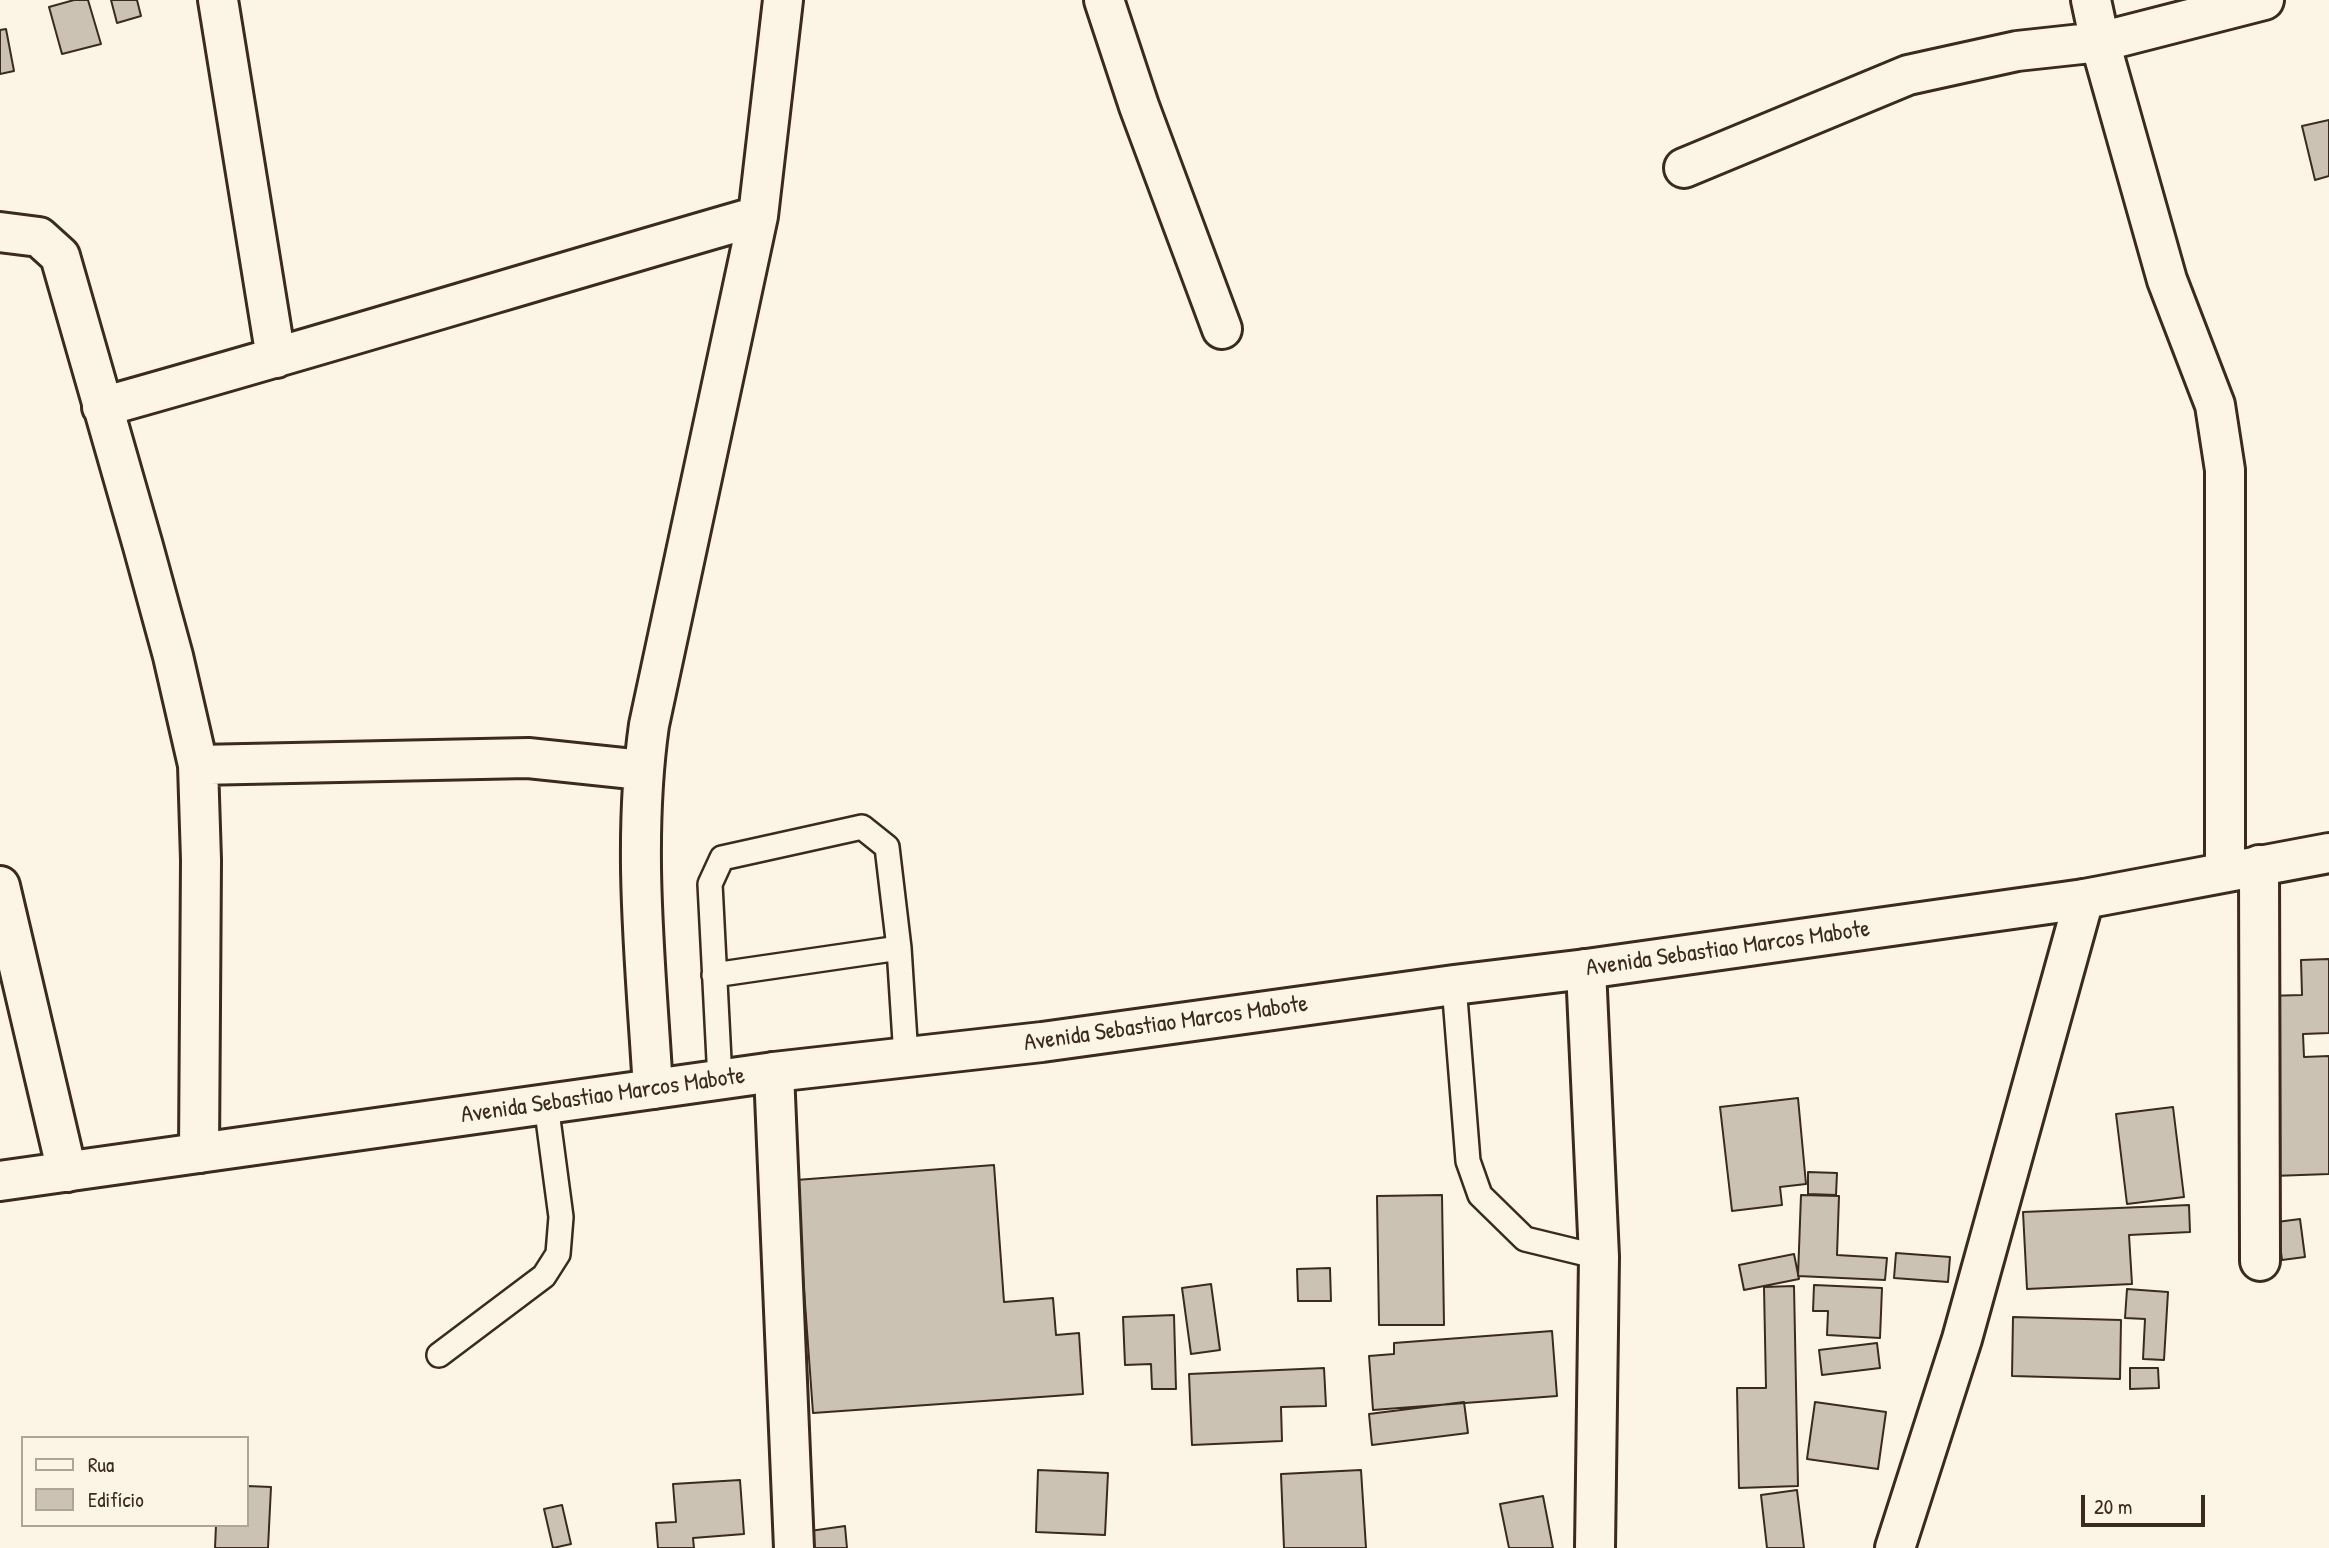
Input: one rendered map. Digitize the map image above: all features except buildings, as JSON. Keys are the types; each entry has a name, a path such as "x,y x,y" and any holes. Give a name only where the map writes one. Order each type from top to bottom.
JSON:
{"street":[{"path":"218,0 276,358"},
{"path":"653,1089 640,823 642,770 758,216 783,0"},
{"path":"1104,0 1139,106 1222,329"},
{"path":"2091,0 2099,42 2167,280 2214,405 2225,470 2260,1261"},
{"path":"1684,168 1908,75 2017,51 2099,42 2264,0"},
{"path":"102,407 758,216"},
{"path":"0,232 39,237 60,256 159,607 198,765 201,860 199,1153"},
{"path":"198,765 528,758 642,770"},
{"name":"Avenida Sebastiao Marcos Mabote","path":"0,1181 774,1072 1042,1042 2084,899 2329,853"},
{"path":"0,886 67,1172"},
{"path":"1895,1548 1962,1339 2084,899"},
{"path":"1586,969 1599,1257 1595,1548"},
{"path":"774,1072 794,1548"}],"lane":[{"path":"720,1080 710,884 722,858 862,827 887,847 899,948 906,1057"},
{"path":"715,975 899,948"},
{"path":"1454,985 1468,1161 1480,1195 1525,1238 1599,1257"},
{"path":"439,1355 544,1276 558,1254 561,1216 546,1104"}]}
